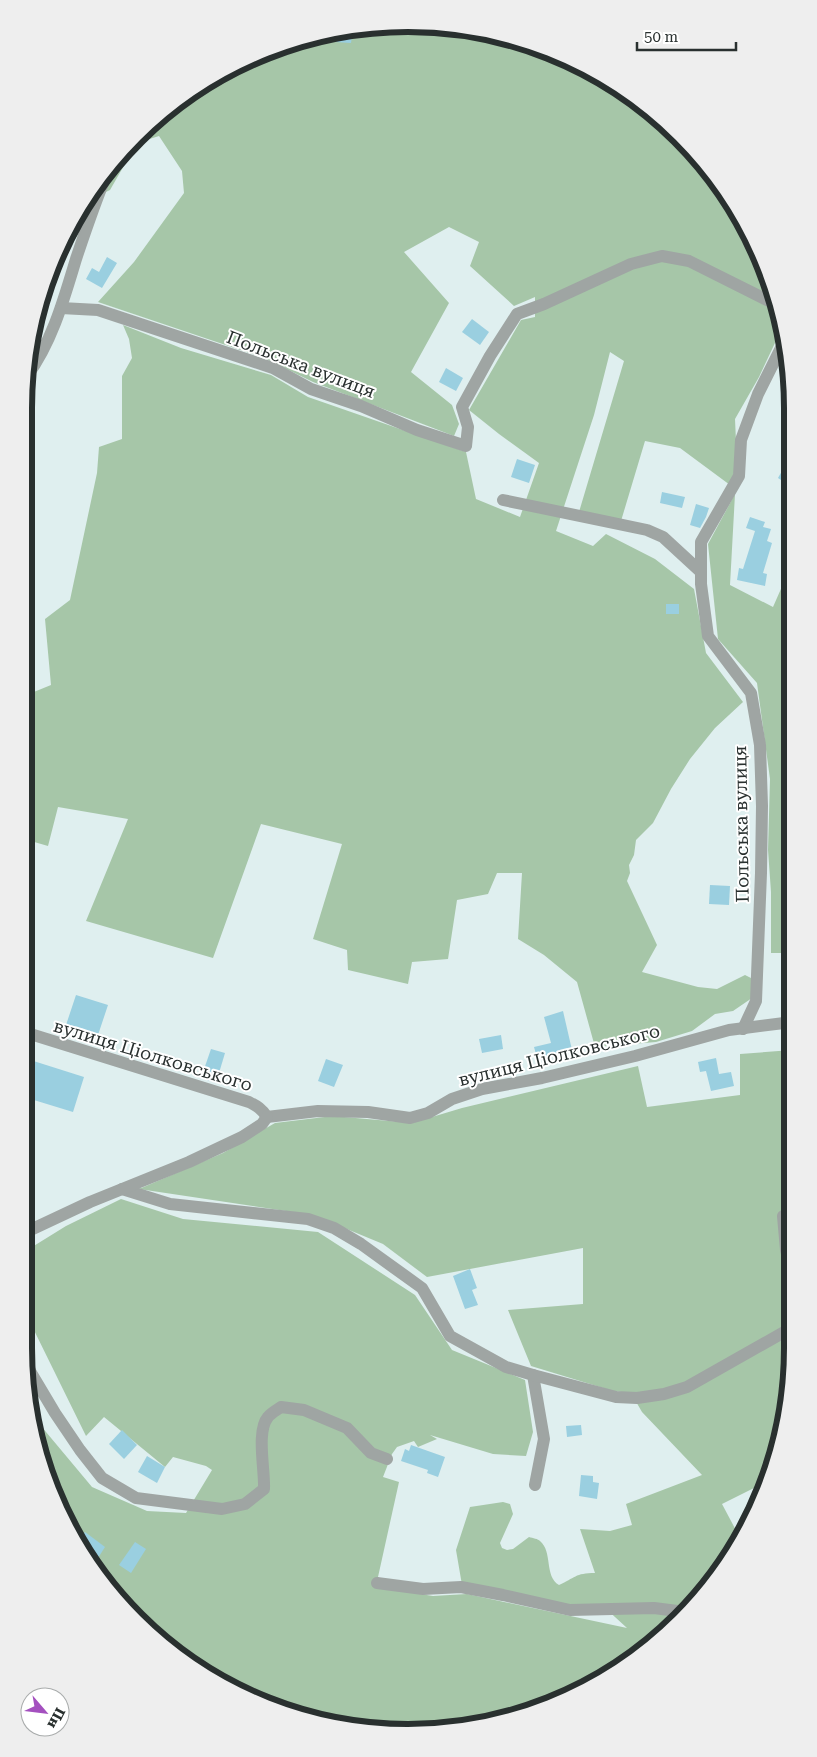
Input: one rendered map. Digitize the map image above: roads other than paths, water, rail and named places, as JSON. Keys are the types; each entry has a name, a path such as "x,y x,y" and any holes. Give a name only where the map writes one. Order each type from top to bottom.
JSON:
{"street":[{"path":"35,365 61,308 94,203"},
{"name":"Польська вулиця","path":"61,308 98,310 273,368 311,389 361,406 417,430 466,446 468,427 462,407 517,314 544,304 631,264 662,256 689,261 769,301"},
{"name":"Польська вулиця","path":"743,1029 756,1001 762,854 760,745 750,693 708,636 700,584 701,542 739,476 741,440 758,394 780,351"},
{"path":"503,500 648,530 663,537 701,572"},
{"name":"вулиця Ціолковського","path":"32,1034 249,1102 264,1111 267,1117 318,1111 368,1112 410,1118 428,1112 452,1098 482,1088 542,1078 635,1056 729,1030 784,1023"},
{"path":"32,1230 90,1202 189,1162 242,1137 262,1124 267,1117"},
{"path":"122,1189 170,1204 308,1219 334,1228 361,1244 422,1288 450,1336 506,1367 616,1397 638,1398 664,1394 687,1387 784,1332"},
{"path":"783,1216 784,1227"},
{"path":"533,1375 544,1438 535,1485"},
{"path":"33,1377 80,1450 102,1478 136,1498 222,1509 245,1504 264,1489 261,1438 267,1418 281,1407 304,1410 347,1428 371,1453 387,1459"},
{"path":"377,1583 423,1589 461,1587 570,1610 654,1608 677,1611"}]}
